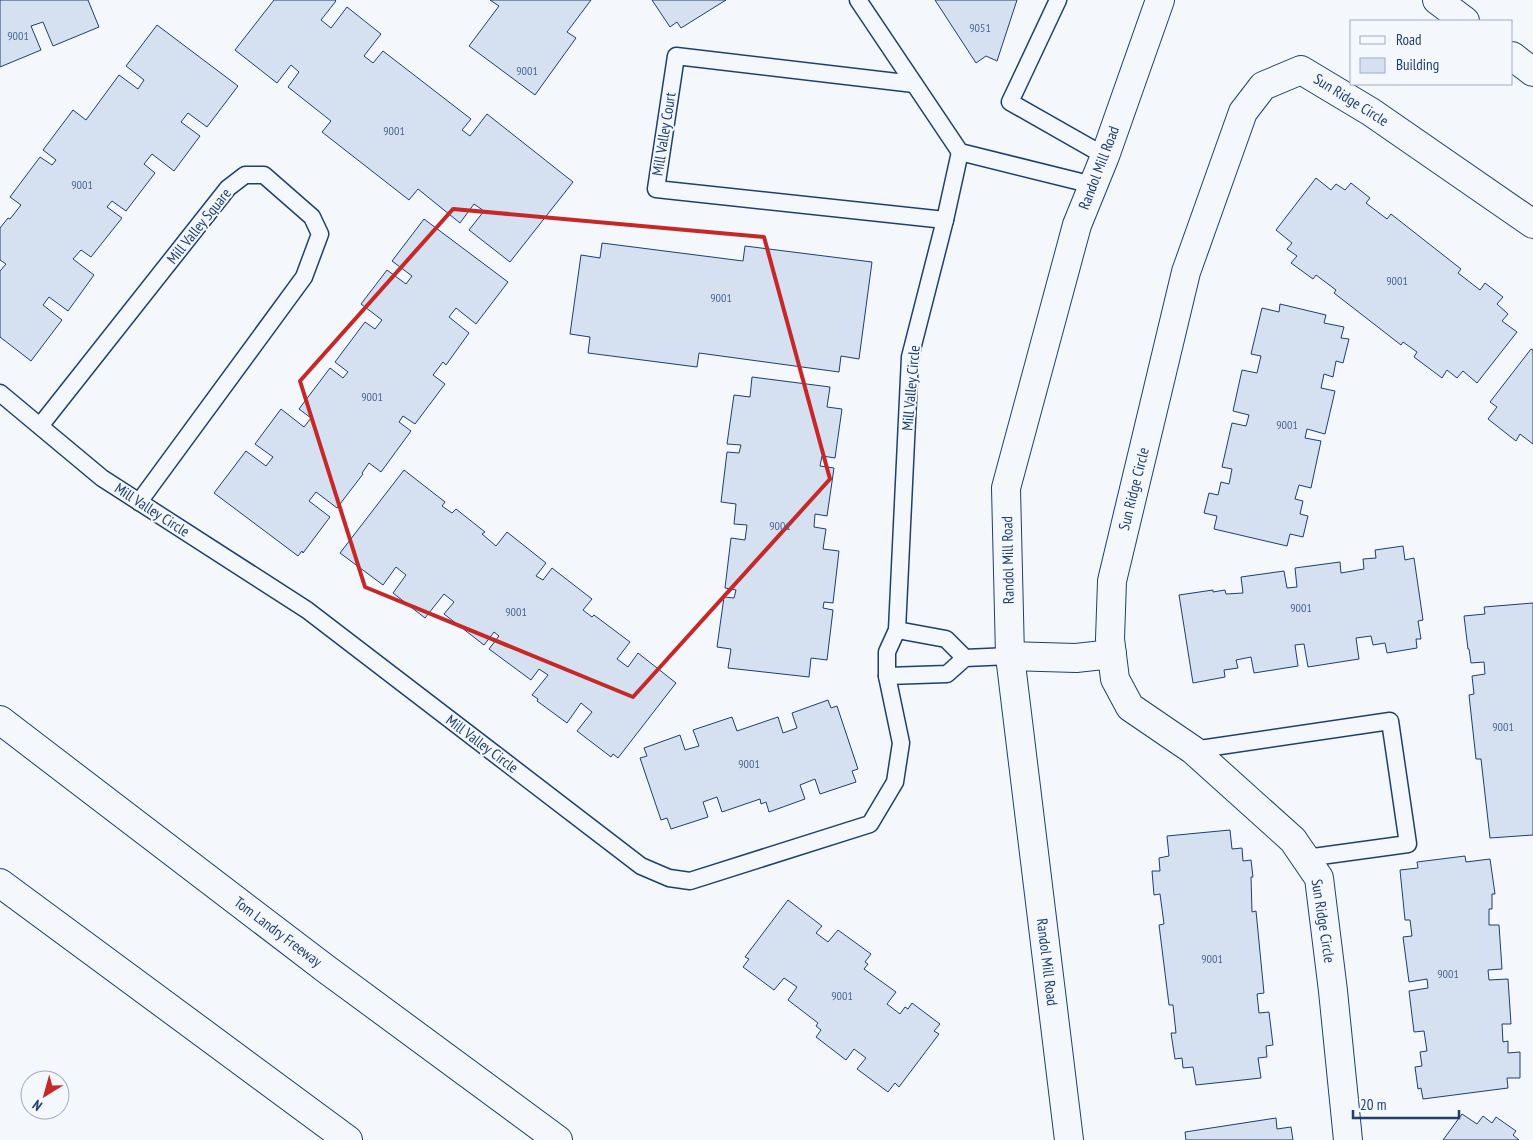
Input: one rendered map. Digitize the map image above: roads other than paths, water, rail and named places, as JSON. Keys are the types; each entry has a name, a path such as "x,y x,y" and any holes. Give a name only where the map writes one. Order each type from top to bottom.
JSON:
{"main road":[{"name":"Randol Mill Road","path":"1069,1140 1010,656 1006,488 1077,225 1160,0"},
{"path":"1436,0 1464,20"},
{"path":"1513,57 1533,72"},
{"name":"Sun Ridge Circle","path":"1348,1140 1319,878 1293,840 1193,750 1130,707 1115,679 1110,638 1112,581 1186,272 1244,112 1263,86 1301,70 1371,112 1533,224"},
{"path":"1010,656 1076,658 1112,654"},
{"name":"Tom Landry Freeway","path":"0,720 326,969 558,1140"},
{"path":"0,883 348,1140"}],"lane":[{"path":"858,0 960,152 1093,185"},
{"path":"1058,0 1010,102 1104,156"},
{"name":"Mill Valley Court","path":"914,84 676,56 656,189 945,220"},
{"name":"Mill Valley Circle","path":"0,393 102,478 307,610 641,866 669,878 690,881 870,824 895,782 901,743 887,676 887,652 897,630 910,357 945,220 960,152"},
{"name":"Mill Valley Square","path":"40,426 228,188 245,175 264,175 312,217 320,234 304,277 139,502"},
{"path":"897,630 946,639 965,658"},
{"path":"887,676 947,674 965,658 1010,656"},
{"path":"1193,750 1390,721 1408,844 1306,858"}]}
